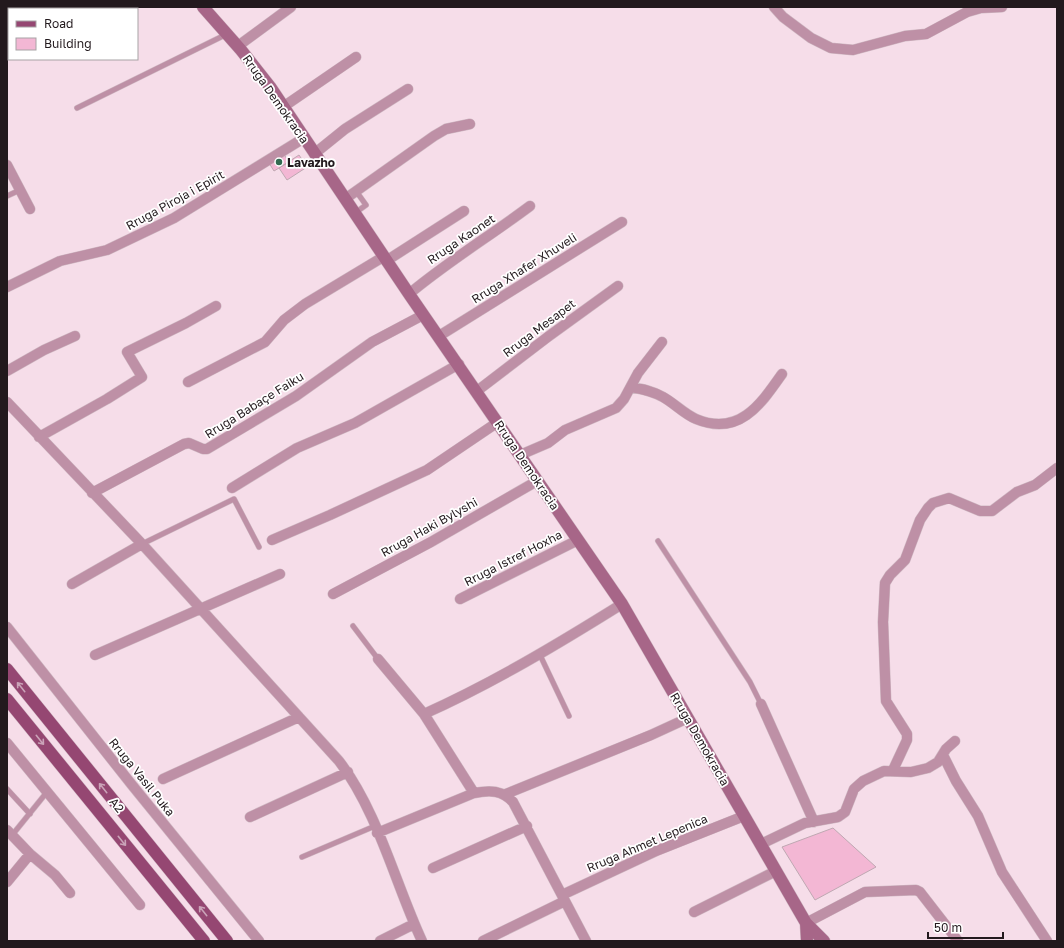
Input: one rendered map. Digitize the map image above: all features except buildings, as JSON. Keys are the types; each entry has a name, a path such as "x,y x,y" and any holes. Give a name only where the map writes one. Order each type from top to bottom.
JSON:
{"main road":[{"name":"Rruga Demokracia","path":"203,7 238,46 283,107 355,213 384,259 459,364 622,604 806,923 824,941"},
{"name":"A2","path":"7,669 227,941"},
{"name":"A2","path":"7,699 204,941"},
{"path":"806,923 807,941"}],"street":[{"path":"238,46 291,7"},
{"path":"774,7 783,17 811,38 831,48 853,50 906,36 926,34 967,12 981,8 1002,7"},
{"path":"283,107 356,57"},
{"path":"314,154 345,129 408,89"},
{"path":"345,199 434,136 446,129 470,124"},
{"name":"Rruga Piroja i Epirit","path":"7,287 60,261 107,250 174,218 304,138"},
{"path":"7,165 30,209"},
{"name":"Rruga Kaonet","path":"408,294 448,262 491,235 530,206"},
{"path":"188,382 265,342 284,320 305,304 464,211"},
{"name":"Rruga Xhafer Xhuveli","path":"439,336 622,222"},
{"name":"Rruga Mesapet","path":"477,391 618,286"},
{"path":"39,437 142,377 127,352 186,323 216,306"},
{"name":"Rruga Babaçe Faiku","path":"92,493 189,442 203,449 207,449 296,396 372,342 423,315"},
{"path":"7,371 44,350 75,336"},
{"path":"520,455 548,442 565,430 600,417 616,408 624,399 638,373 662,342"},
{"path":"232,488 297,448 361,420 459,364"},
{"path":"631,387 650,391 663,397 695,419 708,423 726,424 740,420 753,412 782,374"},
{"path":"7,402 142,544 348,772 376,829 422,941"},
{"path":"272,540 427,470 498,422"},
{"path":"893,770 907,740 907,734 886,701 884,622 885,583 890,575 905,560 920,520 933,503 949,498 980,511 992,511 1017,492 1035,485 1057,468"},
{"name":"Rruga Haki Bylyshi","path":"333,594 438,538 538,481"},
{"name":"Rruga Istref Hoxha","path":"460,599 578,540"},
{"path":"72,584 142,544"},
{"path":"95,656 280,574"},
{"path":"424,714 486,685 540,655 622,604"},
{"name":"Rruga Vasil Puka","path":"7,627 132,785 259,941"},
{"path":"378,659 424,714 474,792"},
{"path":"761,704 814,822"},
{"path":"163,779 299,717"},
{"path":"376,829 474,792 491,791 506,794 651,735 688,718"},
{"path":"761,844 793,828 838,817 845,812 854,789 863,781 880,772 893,770 920,771 938,762 946,749 955,741"},
{"path":"7,743 140,905"},
{"path":"943,755 956,782 978,816 1002,872 1047,941"},
{"path":"250,817 348,772"},
{"path":"506,794 513,802 527,826 586,941"},
{"name":"Rruga Ahmet Lepenica","path":"482,941 656,851 744,816"},
{"path":"433,868 527,826"},
{"path":"10,832 30,854 55,875 70,893"},
{"path":"7,882 30,854"},
{"path":"694,912 776,871"},
{"path":"806,923 865,892 916,890 920,892 958,941"},
{"path":"380,941 414,924"}],"lane":[{"path":"77,108 227,34"},
{"path":"7,196 20,190"},
{"path":"355,213 366,206 356,191"},
{"path":"142,544 178,526 188,523 234,499 259,547"},
{"path":"658,541 746,676 761,704"},
{"path":"353,626 378,659"},
{"path":"540,655 569,716"},
{"path":"7,789 30,814"},
{"path":"10,832 30,814 47,792"},
{"path":"302,857 376,829"}],"place":[{"name":"Lavazho","path":"279,162"}]}
